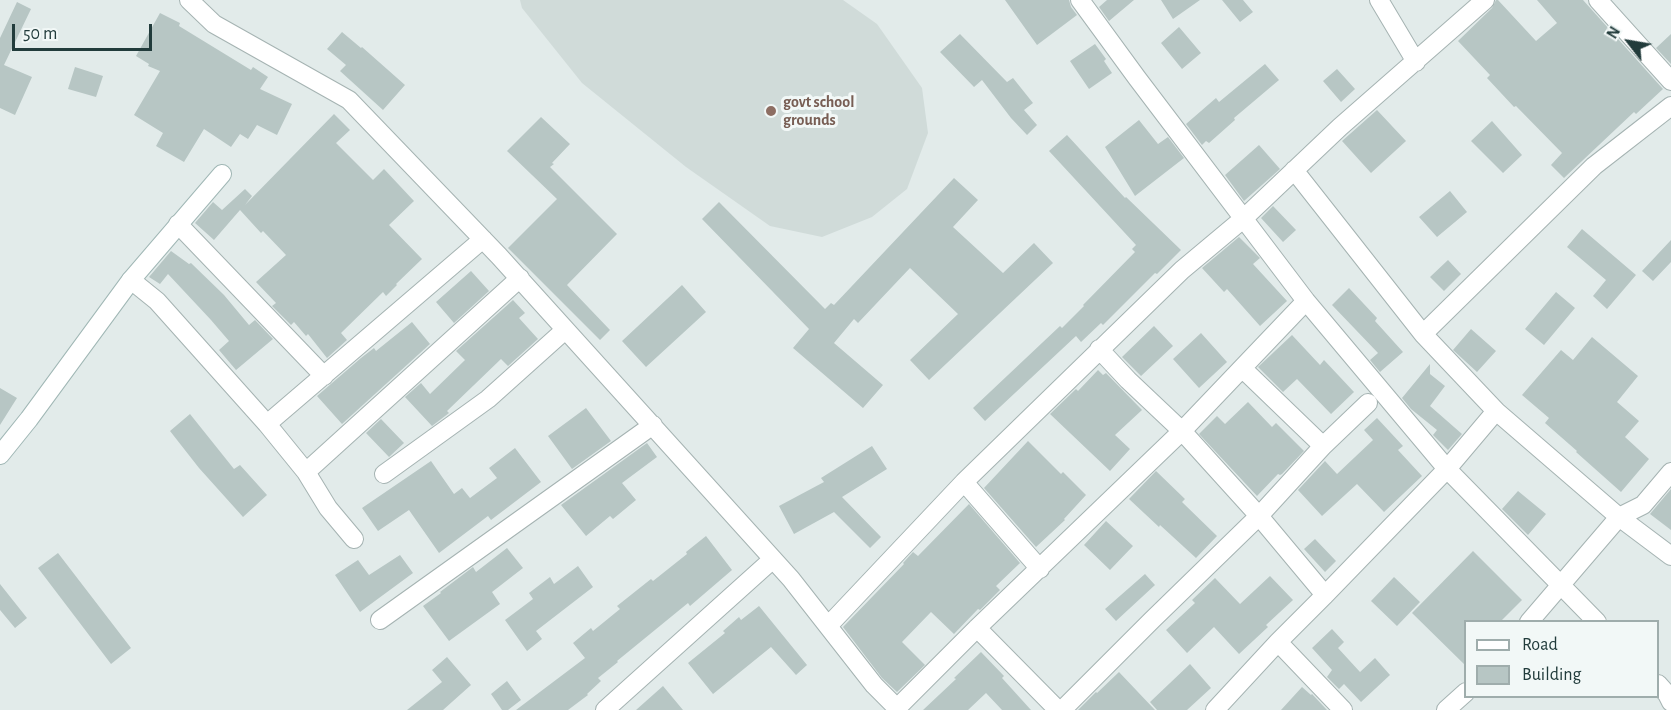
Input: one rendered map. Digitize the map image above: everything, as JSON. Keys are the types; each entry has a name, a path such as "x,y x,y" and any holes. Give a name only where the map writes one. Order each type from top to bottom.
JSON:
{"street":[{"path":"189,0 214,24 349,100 520,278 791,579 874,685 897,709 977,628 1182,431 1306,301"},
{"path":"1379,0 1416,62"},
{"path":"828,626 964,482 1099,349 1182,270 1243,219 1340,127 1485,0"},
{"path":"1598,0 1671,81"},
{"path":"1084,1 1137,78 1306,301 1447,470 1596,620"},
{"path":"1423,334 1594,166 1671,106"},
{"path":"1294,170 1423,334 1496,411 1619,517 1671,556"},
{"path":"0,455 131,280 222,174"},
{"path":"178,224 324,376"},
{"path":"267,424 483,239"},
{"path":"306,472 520,278"},
{"path":"131,280 157,301 267,424 306,472 328,508 354,539"},
{"path":"384,474 488,399 565,330"},
{"path":"1099,349 1182,431 1325,595"},
{"path":"1242,368 1323,446"},
{"path":"977,628 1060,710 1258,516 1323,446 1368,403"},
{"path":"1215,710 1278,642 1447,470 1496,411"},
{"path":"380,620 652,425"},
{"path":"1530,620 1619,517 1643,505 1671,472"},
{"path":"964,482 1040,569"},
{"path":"605,710 773,559"},
{"path":"1278,642 1343,710"},
{"path":"1659,685 1671,702"},
{"path":"1446,710 1464,694"}],"shaded area":[{"name":"govt school grounds","path":"520,0 843,0 877,24 922,88 928,133 907,189 872,217 822,237 770,226 686,167 582,83 522,8"}],"building":[{"path":"1005,0 1069,0 1077,15 1037,45"},
{"path":"1107,0 1134,0 1109,21 1099,7"},
{"path":"1161,0 1200,0 1173,19"},
{"path":"1222,0 1243,0 1253,12 1240,22"},
{"path":"1496,0 1536,41 1557,23 1537,0 1583,0 1663,89 1636,114 1634,112 1564,178 1551,165 1562,153 1487,78 1490,75 1458,41 1492,8"},
{"path":"17,2 31,9 4,65 32,77 15,115 0,108 0,38"},
{"path":"160,13 180,23 179,26 251,70 253,67 268,77 260,89 292,104 277,135 257,125 248,139 240,134 231,147 204,129 184,162 156,146 163,133 134,115 160,71 148,66 149,64 136,56"},
{"path":"1179,27 1201,53 1182,69 1161,43"},
{"path":"342,32 405,85 383,110 340,71 346,65 327,49"},
{"path":"960,34 1007,82 1013,78 1033,103 1024,110 1037,125 1027,135 982,80 974,87 940,52"},
{"path":"1671,34 1671,64 1656,48"},
{"path":"1095,44 1106,59 1104,61 1112,73 1089,89 1070,61"},
{"path":"1265,64 1279,80 1234,118 1235,120 1209,143 1206,141 1202,145 1186,124 1216,98 1219,102"},
{"path":"75,67 103,76 96,97 68,89"},
{"path":"1337,69 1355,89 1341,102 1323,81"},
{"path":"1377,110 1406,141 1371,173 1342,141"},
{"path":"334,114 350,130 336,143 373,180 384,169 414,201 389,225 422,259 386,296 383,292 341,333 347,340 327,358 308,334 306,336 294,322 291,325 272,306 276,303 256,282 286,255 263,231 261,233 240,210 214,240 195,223 213,202 222,210 245,189 252,196 245,205"},
{"path":"541,117 570,144 550,167 617,234 567,285 610,330 600,340 508,248 557,199 507,151"},
{"path":"1139,120 1158,144 1168,137 1184,158 1135,196 1105,147"},
{"path":"1492,121 1522,155 1503,173 1471,141"},
{"path":"1067,135 1125,198 1181,250 1103,325 1101,323 1081,342 1076,336 985,421 973,408 1060,326 1062,328 1135,252 1132,249 1136,245 1049,151"},
{"path":"1259,145 1280,169 1244,201 1225,175"},
{"path":"954,178 978,200 953,227 1003,273 1034,243 1053,263 929,380 910,360 958,314 910,268 858,323 854,319 834,343 883,385 863,408 793,348 809,329 702,219 719,202 825,309 831,303 834,305"},
{"path":"1450,191 1467,212 1437,237 1419,217"},
{"path":"1273,206 1296,230 1283,242 1261,218"},
{"path":"1582,229 1636,275 1607,309 1593,296 1606,280 1567,247"},
{"path":"1239,237 1260,258 1253,264 1287,301 1260,326 1227,289 1224,292 1202,268"},
{"path":"1671,240 1671,262 1653,281 1642,271"},
{"path":"171,251 189,264 191,263 224,295 249,325 255,320 273,339 236,370 219,350 229,341 168,274 160,284 149,277"},
{"path":"1448,260 1461,274 1444,291 1430,277"},
{"path":"471,271 489,291 454,323 436,302"},
{"path":"682,285 706,312 646,367 622,341"},
{"path":"1349,288 1377,318 1375,321 1403,352 1380,372 1370,360 1378,353 1332,305"},
{"path":"1556,292 1575,308 1544,345 1525,329"},
{"path":"513,300 525,313 519,318 538,339 508,366 501,359 447,411 449,413 432,426 405,397 421,383 430,394 465,360 456,351"},
{"path":"412,322 430,344 342,424 317,396 361,358 374,348 376,351"},
{"path":"1154,326 1173,346 1141,376 1122,357"},
{"path":"1471,329 1496,351 1477,372 1453,350"},
{"path":"1201,333 1227,362 1199,388 1173,359"},
{"path":"1292,335 1320,365 1324,360 1354,392 1331,414 1297,379 1283,392 1258,367"},
{"path":"1592,337 1638,376 1617,402 1639,421 1625,437 1649,459 1621,492 1545,423 1549,418 1522,395 1561,350 1573,360"},
{"path":"1430,364 1430,374 1445,386 1430,406 1462,434 1448,450 1433,435 1437,430 1411,409 1402,398"},
{"path":"1098,370 1103,375 1106,373 1142,410 1115,435 1130,449 1110,471 1050,414 1076,389 1078,391"},
{"path":"0,388 17,398 0,425"},
{"path":"1248,402 1272,427 1276,423 1304,451 1257,496 1199,434 1217,416 1225,424"},
{"path":"586,408 611,441 572,469 548,436"},
{"path":"190,414 234,469 240,465 267,495 243,517 199,468 170,431"},
{"path":"1377,418 1403,446 1398,450 1422,476 1384,512 1357,484 1322,516 1298,490 1325,461 1337,474 1373,440 1364,430"},
{"path":"381,419 404,443 389,457 366,433"},
{"path":"1028,441 1086,495 1065,520 1036,547 984,488"},
{"path":"647,443 657,457 622,483 636,500 613,519 610,516 586,536 561,505"},
{"path":"872,446 887,469 842,497 881,537 870,548 834,512 794,534 779,506 824,482 821,478"},
{"path":"515,448 541,482 491,520 488,516 439,553 409,510 378,531 362,508 431,461 454,494 462,488 470,498 497,478 489,468"},
{"path":"1156,471 1185,499 1182,502 1217,536 1196,558 1129,499"},
{"path":"1671,489 1671,530 1650,514"},
{"path":"1518,491 1546,514 1528,535 1502,509"},
{"path":"969,504 1020,563 996,586 1000,590 954,634 931,612 902,642 925,665 897,692 882,678 843,627 913,552 918,556"},
{"path":"1106,521 1133,546 1110,570 1084,545"},
{"path":"706,536 732,570 690,606 688,603 617,661 598,678 601,681 588,695 568,710 516,710 585,658 573,643 591,628 593,631 620,609 617,606 651,579 653,581"},
{"path":"1315,539 1336,561 1325,572 1304,549"},
{"path":"507,548 523,568 492,592 500,604 449,641 423,606 473,567 476,572"},
{"path":"1473,551 1522,600 1502,620 1464,620 1464,664 1412,613"},
{"path":"58,553 131,648 111,664 38,568"},
{"path":"400,555 413,573 360,612 335,575 358,560 369,575"},
{"path":"578,566 593,587 536,631 542,639 527,651 505,620 533,599 529,593 550,577 554,584"},
{"path":"1145,574 1155,585 1116,621 1105,609"},
{"path":"1270,576 1293,600 1239,654 1214,627 1187,653 1166,630 1195,603 1192,600 1215,578 1240,604"},
{"path":"1394,577 1420,602 1397,626 1371,601"},
{"path":"0,584 27,618 15,628 0,610"},
{"path":"759,606 807,665 796,675 771,647 713,694 688,663 725,633 723,631 739,617 741,620"},
{"path":"1332,629 1344,642 1338,648 1360,672 1375,658 1390,675 1361,702 1344,684 1339,689 1327,677 1332,670 1312,648"},
{"path":"981,652 1031,710 1002,710 986,693 968,710 923,710 956,679 954,678"},
{"path":"447,657 471,685 443,710 407,710 442,682 432,670"},
{"path":"1190,664 1211,688 1187,710 1157,710 1150,702"},
{"path":"1119,672 1155,710 1078,710 1096,692"},
{"path":"507,681 521,700 508,710 502,710 491,694"},
{"path":"663,686 683,710 636,710"},
{"path":"1302,687 1312,694 1327,710 1281,710"}],"place":[{"name":"govt school grounds","path":"771,111"}]}
